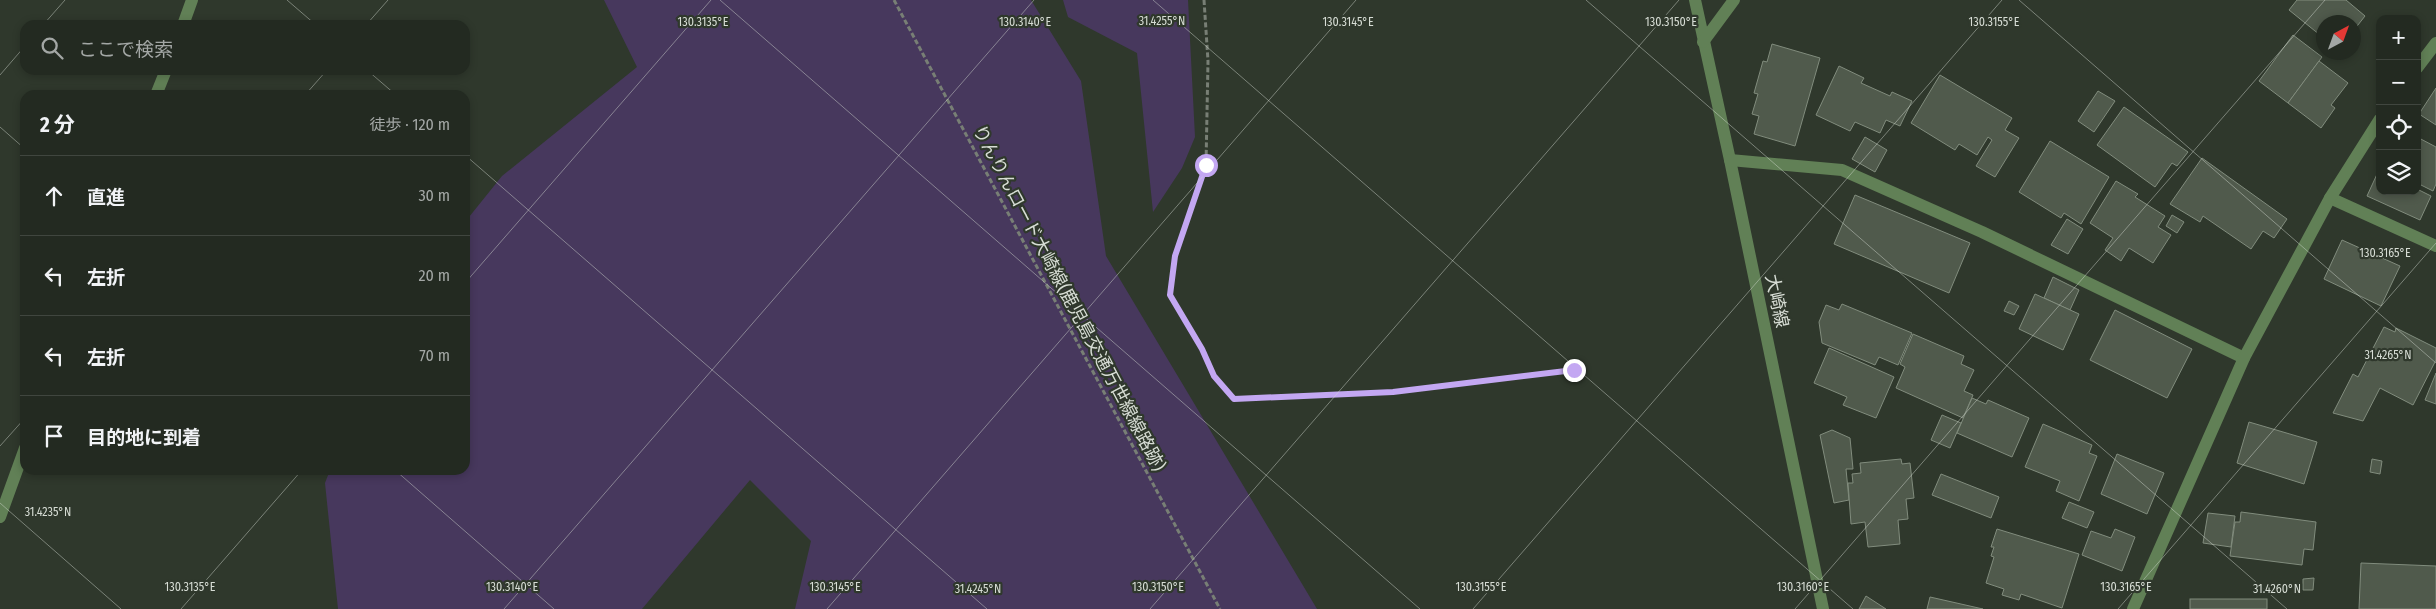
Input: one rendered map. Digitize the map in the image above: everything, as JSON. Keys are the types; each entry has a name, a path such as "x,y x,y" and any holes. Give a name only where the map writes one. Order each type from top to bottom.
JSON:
{"street":[{"path":"185,20 192,0"},
{"name":"大崎線","path":"1695,0 1823,609"},
{"path":"1703,42 1734,0"},
{"path":"2421,63 2436,43"},
{"path":"158,90 164,75"},
{"path":"2133,609 2244,358 2330,198 2376,125"},
{"path":"1730,160 1842,170 1982,232 2244,358"},
{"path":"2330,198 2436,246"},
{"path":"0,517 20,462"}],"path":[{"name":"りんりんロード大崎線(鹿児島交通万世線線路跡)","path":"894,0 1220,609"},
{"path":"1204,0 1208,61 1206,165 1175,256 1170,295 1202,349 1214,376 1234,399 1393,392 1574,370"}],"shaded area":[{"path":"604,0 1031,0 1081,81 1106,256 1317,609 795,609 811,541 750,480 642,609 338,609 325,483 328,475 470,475 470,216 502,176 637,67"},
{"path":"1063,0 1188,0 1195,137 1182,168 1153,212 1137,53 1068,17"}],"building":[{"path":"2297,0 2346,0 2365,16 2361,21 2361,15 2316,15 2316,32 2289,10"},
{"path":"2293,35 2316,52 2316,60 2320,60 2288,103 2259,81"},
{"path":"1772,44 1820,58 1795,146 1754,134 1759,116 1752,114 1758,94 1754,93 1763,61 1767,62"},
{"path":"2319,61 2348,83 2331,105 2335,108 2321,128 2288,103"},
{"path":"1839,66 1864,78 1861,83 1890,96 1892,92 1912,101 1900,126 1886,120 1880,133 1855,122 1850,131 1816,115"},
{"path":"1940,75 2012,118 2005,130 2019,138 1995,177 1976,166 1992,140 1988,137 1977,155 1959,144 1955,150 1911,123"},
{"path":"2436,88 2436,125 2421,115 2421,111"},
{"path":"2098,91 2115,101 2094,132 2078,121"},
{"path":"2124,107 2188,152 2177,166 2172,163 2155,187 2097,145"},
{"path":"1865,137 1887,150 1875,172 1852,159"},
{"path":"2421,139 2436,147 2436,184 2433,191 2421,185"},
{"path":"2050,141 2109,177 2081,224 2064,213 2061,218 2019,192"},
{"path":"2202,158 2287,219 2274,238 2263,231 2251,249 2203,216 2200,222 2170,204"},
{"path":"2376,176 2376,195 2421,195 2421,191 2431,196 2420,220 2367,196"},
{"path":"2116,181 2138,194 2135,197 2165,216 2158,227 2171,235 2153,263 2129,248 2121,261 2105,250 2113,238 2090,223"},
{"path":"1855,195 1970,243 1949,293 1834,244"},
{"path":"2172,215 2184,222 2177,233 2166,226"},
{"path":"2067,219 2083,229 2068,254 2051,245"},
{"path":"2342,240 2400,266 2381,306 2324,279"},
{"path":"2053,277 2079,290 2070,310 2044,298"},
{"path":"2035,294 2079,314 2063,350 2019,329"},
{"path":"2009,301 2019,306 2014,315 2004,311"},
{"path":"1842,304 1912,333 1898,365 1879,357 1875,365 1822,343 1819,322 1826,305 1839,310"},
{"path":"2115,310 2192,349 2167,398 2090,360"},
{"path":"2384,327 2395,332 2396,328 2436,348 2436,360 2413,405 2380,388 2363,421 2333,413 2353,374 2358,377"},
{"path":"1913,334 1964,356 1961,364 1974,370 1964,391 1973,395 1963,418 1896,388 1905,367 1900,364"},
{"path":"1829,348 1894,377 1876,418 1843,405 1847,397 1814,383"},
{"path":"2436,373 2436,404 2425,400"},
{"path":"1972,398 1986,404 1988,400 2029,418 2012,457 1957,433"},
{"path":"1942,415 1961,423 1950,448 1931,440"},
{"path":"2249,422 2317,442 2304,484 2237,463"},
{"path":"2043,424 2092,445 2089,453 2097,456 2079,501 2056,491 2060,481 2025,467"},
{"path":"1832,430 1850,438 1853,469 1846,469 1849,500 1834,503 1820,435"},
{"path":"2117,454 2164,473 2147,514 2101,494"},
{"path":"1901,459 1902,464 1910,463 1914,498 1906,499 1908,519 1898,520 1900,544 1868,547 1865,522 1851,524 1848,483 1853,483 1852,474 1861,473 1860,463"},
{"path":"2372,459 2382,461 2380,474 2370,472"},
{"path":"1941,474 1999,497 1991,518 1932,495"},
{"path":"2069,502 2094,512 2087,528 2062,518"},
{"path":"2241,512 2316,522 2313,550 2304,549 2302,565 2230,556 2235,522 2240,522"},
{"path":"2208,513 2235,516 2231,547 2203,543"},
{"path":"1997,529 2079,554 2062,608 2021,594 2019,600 2002,595 2004,589 1986,583 1994,557 1991,556 1994,547 1991,547"},
{"path":"2115,529 2135,537 2122,571 2082,555 2091,531 2111,538"},
{"path":"2361,563 2436,566 2436,609 2359,609"},
{"path":"2314,578 2313,590 2303,590 2303,579"},
{"path":"1866,596 1886,609 1859,609"},
{"path":"1930,597 1983,609 1927,609"},
{"path":"2190,599 2267,599 2267,609 2190,609"}],"route":[{"path":"1206,165 1175,256 1170,295 1202,349 1214,376 1234,399 1393,392 1574,370"}]}
